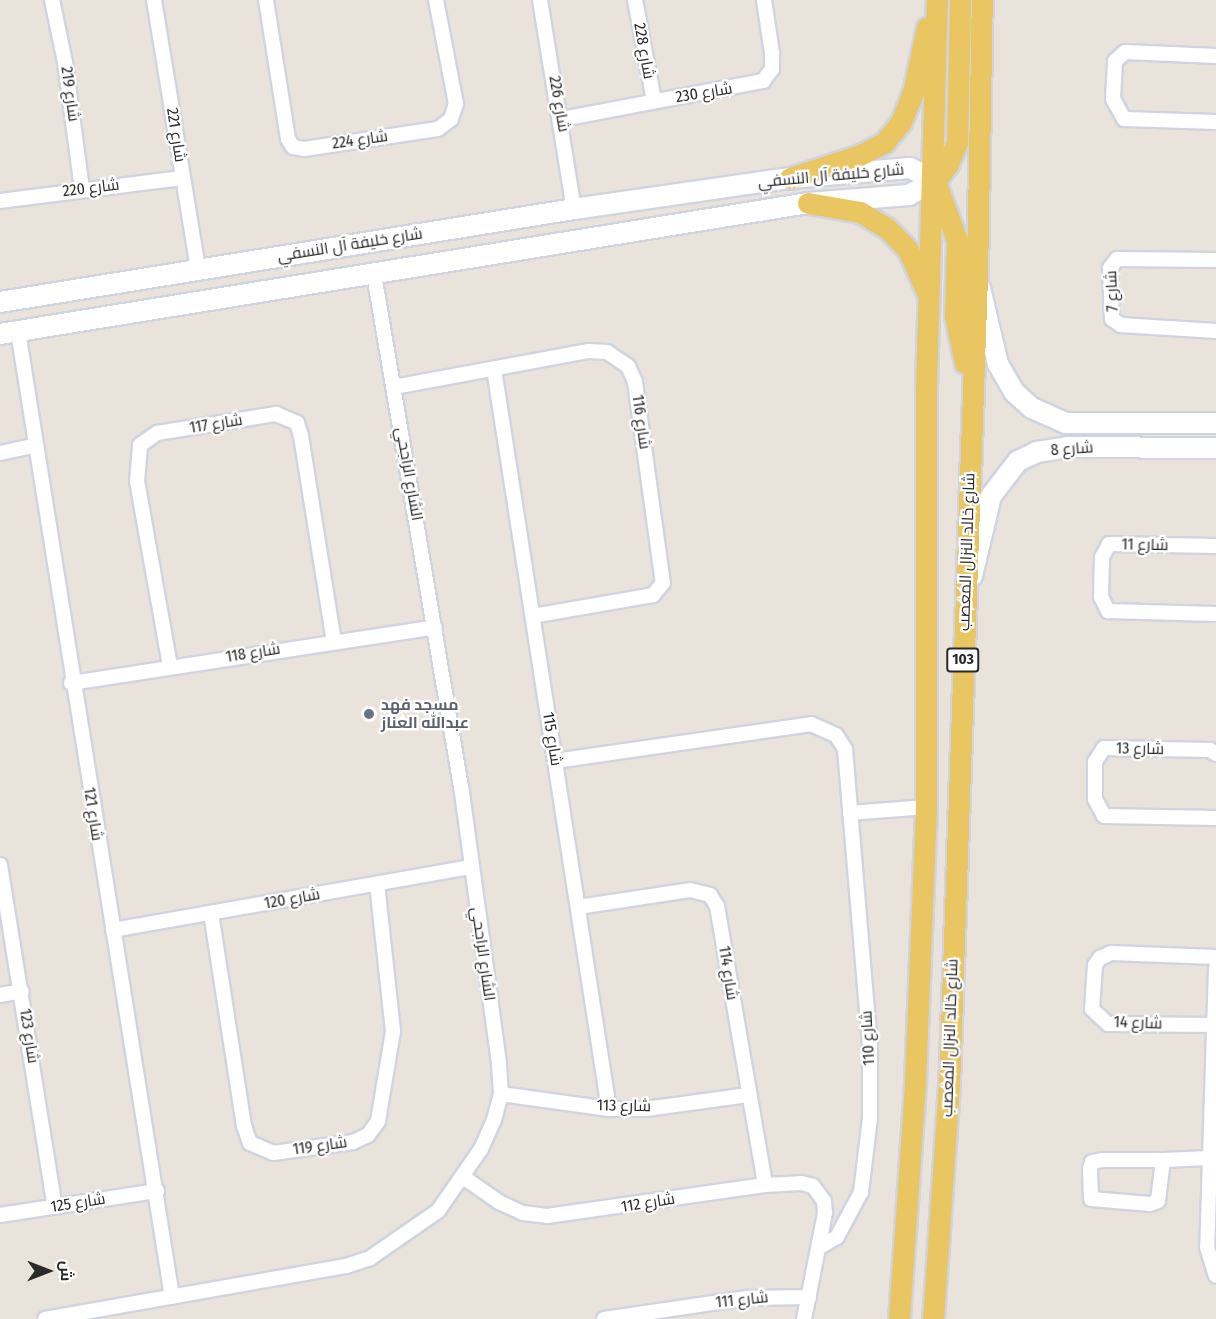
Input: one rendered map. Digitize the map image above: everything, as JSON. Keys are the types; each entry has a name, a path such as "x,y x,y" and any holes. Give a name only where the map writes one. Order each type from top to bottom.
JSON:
{"main road":[{"path":"790,178 860,155 884,143 901,122 913,93 935,0"},
{"name":"شارع خالد النزال المعصب","path":"899,1319 915,1082 926,807 929,306 934,181 935,0"},
{"path":"960,0 957,142 948,164 934,181 957,240 954,316 972,396"},
{"name":"شارع خالد النزال المعصب","path":"933,1319 949,1086 977,276 982,0"},
{"path":"808,203 860,212 887,228 908,249 923,277 929,306"}],"street":[{"name":"شارع 219","path":"52,0 65,62 82,189"},
{"name":"شارع 221","path":"154,0 198,270"},
{"name":"شارع 224","path":"266,0 288,139 293,147 304,148 438,129 452,119 456,104 436,0"},
{"name":"شارع 226","path":"540,0 562,118 574,209"},
{"name":"شارع 228","path":"635,0 654,101"},
{"name":"شارع 230","path":"562,118 763,81 772,69 772,53 764,0"},
{"path":"1216,56 1125,52 1115,61 1113,99 1124,118 1216,122"},
{"name":"شارع خليفة آل النسفي","path":"0,302 574,209 790,178 910,168 934,181"},
{"name":"شارع 220","path":"0,201 183,178"},
{"name":"شارع خليفة آل النسفي","path":"9,333 808,203 909,195 934,181"},
{"name":"شارع 7","path":"1216,260 1117,260 1110,268 1112,319 1121,326 1216,331"},
{"name":"الشارع الراجحي","path":"45,1319 346,1266 370,1258 438,1211 463,1177 488,1135 501,1094 471,867 435,627 374,274"},
{"name":"شارع 8","path":"977,276 998,364 1014,392 1032,408 1065,423 1216,423"},
{"name":"شارع 121","path":"9,333 33,446 157,1191 172,1297"},
{"name":"شارع 116","path":"394,387 589,351 607,352 628,366 635,382 663,583 653,595 533,616"},
{"name":"شارع 115","path":"494,369 609,1109"},
{"name":"شارع 117","path":"170,666 137,481 140,445 157,433 276,414 297,423 301,436 334,641"},
{"path":"0,453 33,446"},
{"name":"شارع 8","path":"965,608 991,496 1018,461 1037,452 1067,447 1216,448"},
{"name":"شارع 11","path":"1216,546 1109,544 1101,557 1101,597 1108,610 1216,614"},
{"name":"شارع 118","path":"72,683 170,666 435,627"},
{"name":"شارع 110","path":"555,761 810,724 836,735 845,748 870,1044 870,1118 861,1192 837,1237 820,1247"},
{"name":"شارع 13","path":"1216,754 1210,750 1104,748 1095,762 1095,800 1104,816 1216,818"},
{"path":"850,813 926,807"},
{"name":"شارع 123","path":"0,865 55,1206"},
{"name":"شارع 120","path":"113,930 471,867"},
{"name":"شارع 119","path":"211,913 244,1126 250,1143 273,1153 353,1142 368,1135 378,1121 393,1031 377,884"},
{"name":"114 شارع","path":"578,907 690,890 710,895 717,906 765,1185"},
{"name":"شارع 14","path":"1215,1026 1108,1024 1092,1009 1095,965 1100,958 1111,953 1216,957"},
{"path":"1216,968 1207,1247 1216,1276"},
{"path":"0,995 22,991"},
{"name":"شارع 113","path":"501,1094 609,1109 646,1109 748,1095"},
{"path":"1163,1160 1158,1201 1150,1204 1091,1199 1092,1162 1210,1158"},
{"name":"شارع 112","path":"463,1177 499,1202 523,1213 547,1216 765,1185 801,1183 813,1186 824,1202 825,1213 820,1247"},
{"name":"شارع 125","path":"0,1215 157,1191"},
{"path":"804,1319 820,1247"},
{"name":"شارع 111","path":"604,1319 747,1298 809,1297"}],"place":[{"name":"مسجد فهد عبدالله العناز","path":"369,714"}]}
